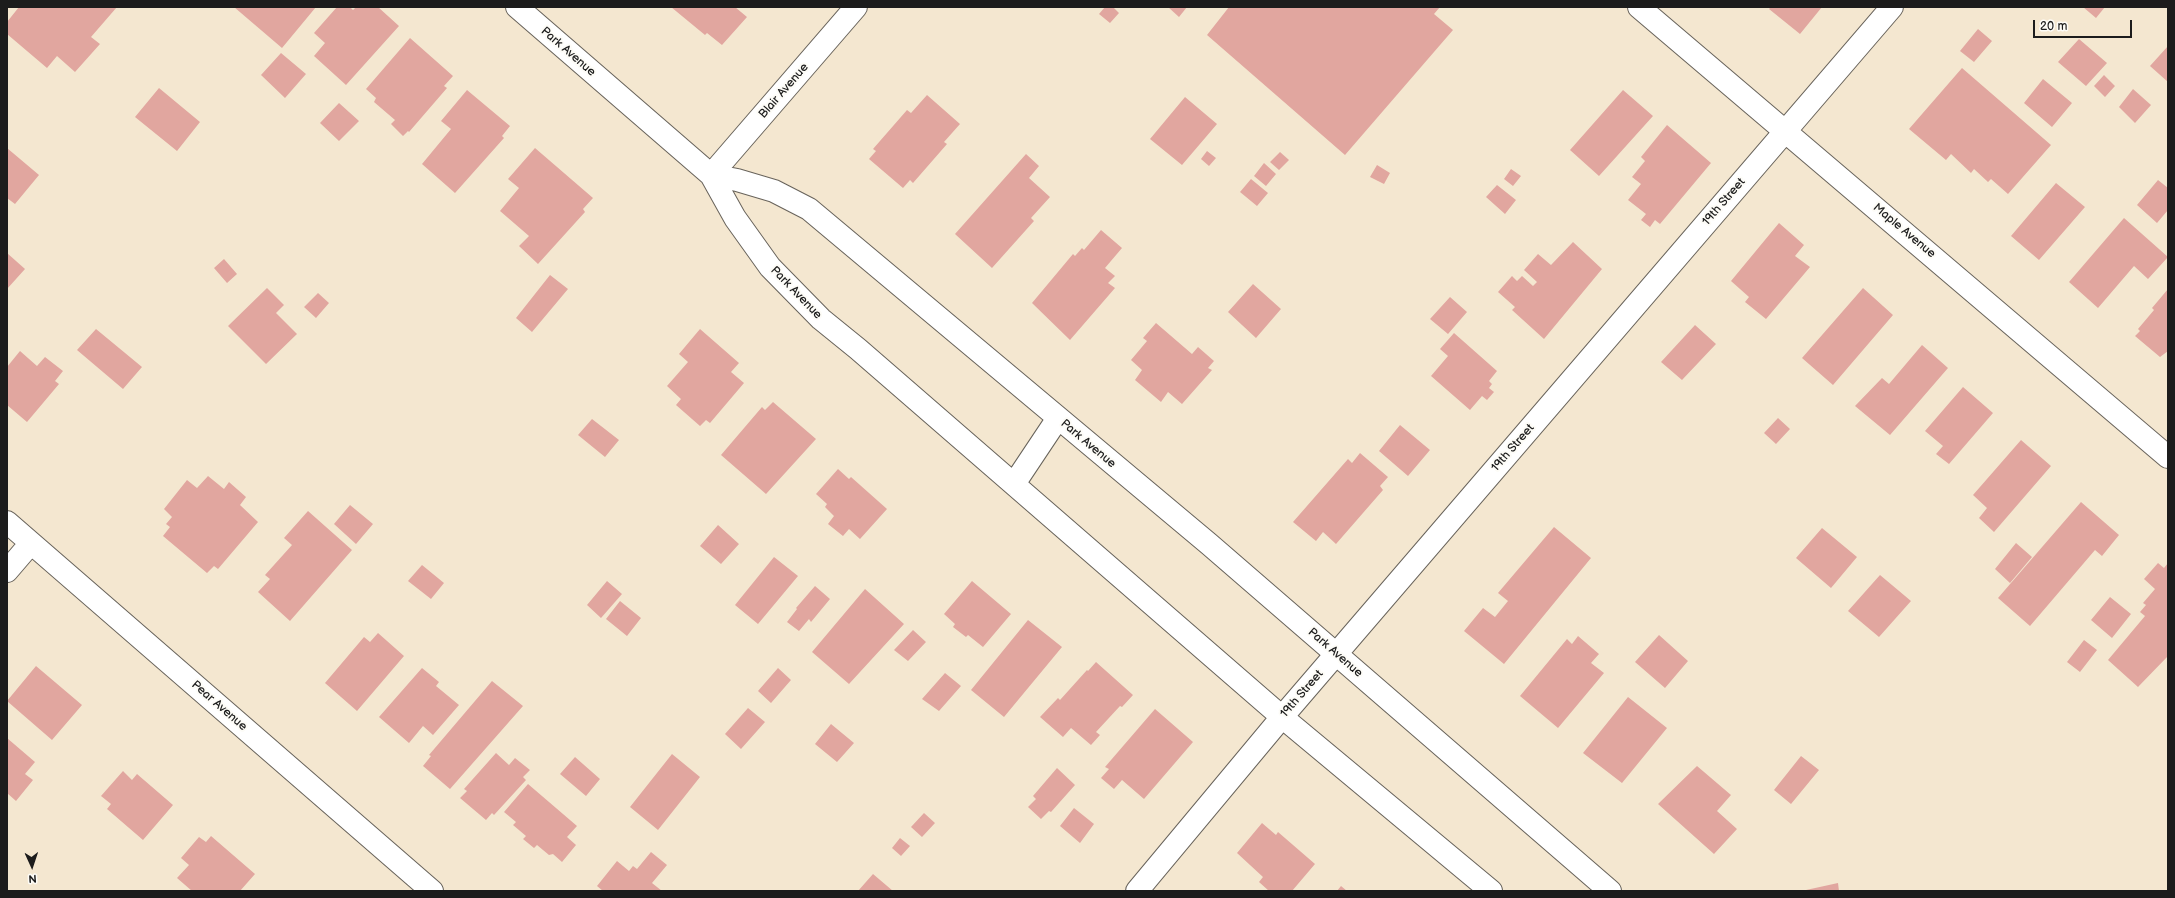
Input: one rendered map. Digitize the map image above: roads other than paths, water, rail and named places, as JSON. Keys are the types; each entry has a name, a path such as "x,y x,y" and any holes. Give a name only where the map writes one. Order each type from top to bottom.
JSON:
{"street":[{"name":"Park Avenue","path":"517,7 711,175 735,218 770,267 821,319 858,349 1282,716 1491,891"},
{"name":"Blair Avenue","path":"711,175 856,7"},
{"name":"Maple Avenue","path":"1639,7 2168,457"},
{"name":"19th Street","path":"1137,891 1282,716 1892,7"},
{"name":"Park Avenue","path":"711,175 736,180 774,191 809,209 1336,654 1610,891"},
{"name":"Park Avenue","path":"1014,484 1058,418"},
{"name":"Pear Avenue","path":"7,522 432,891"},
{"path":"7,571 31,543"}]}
